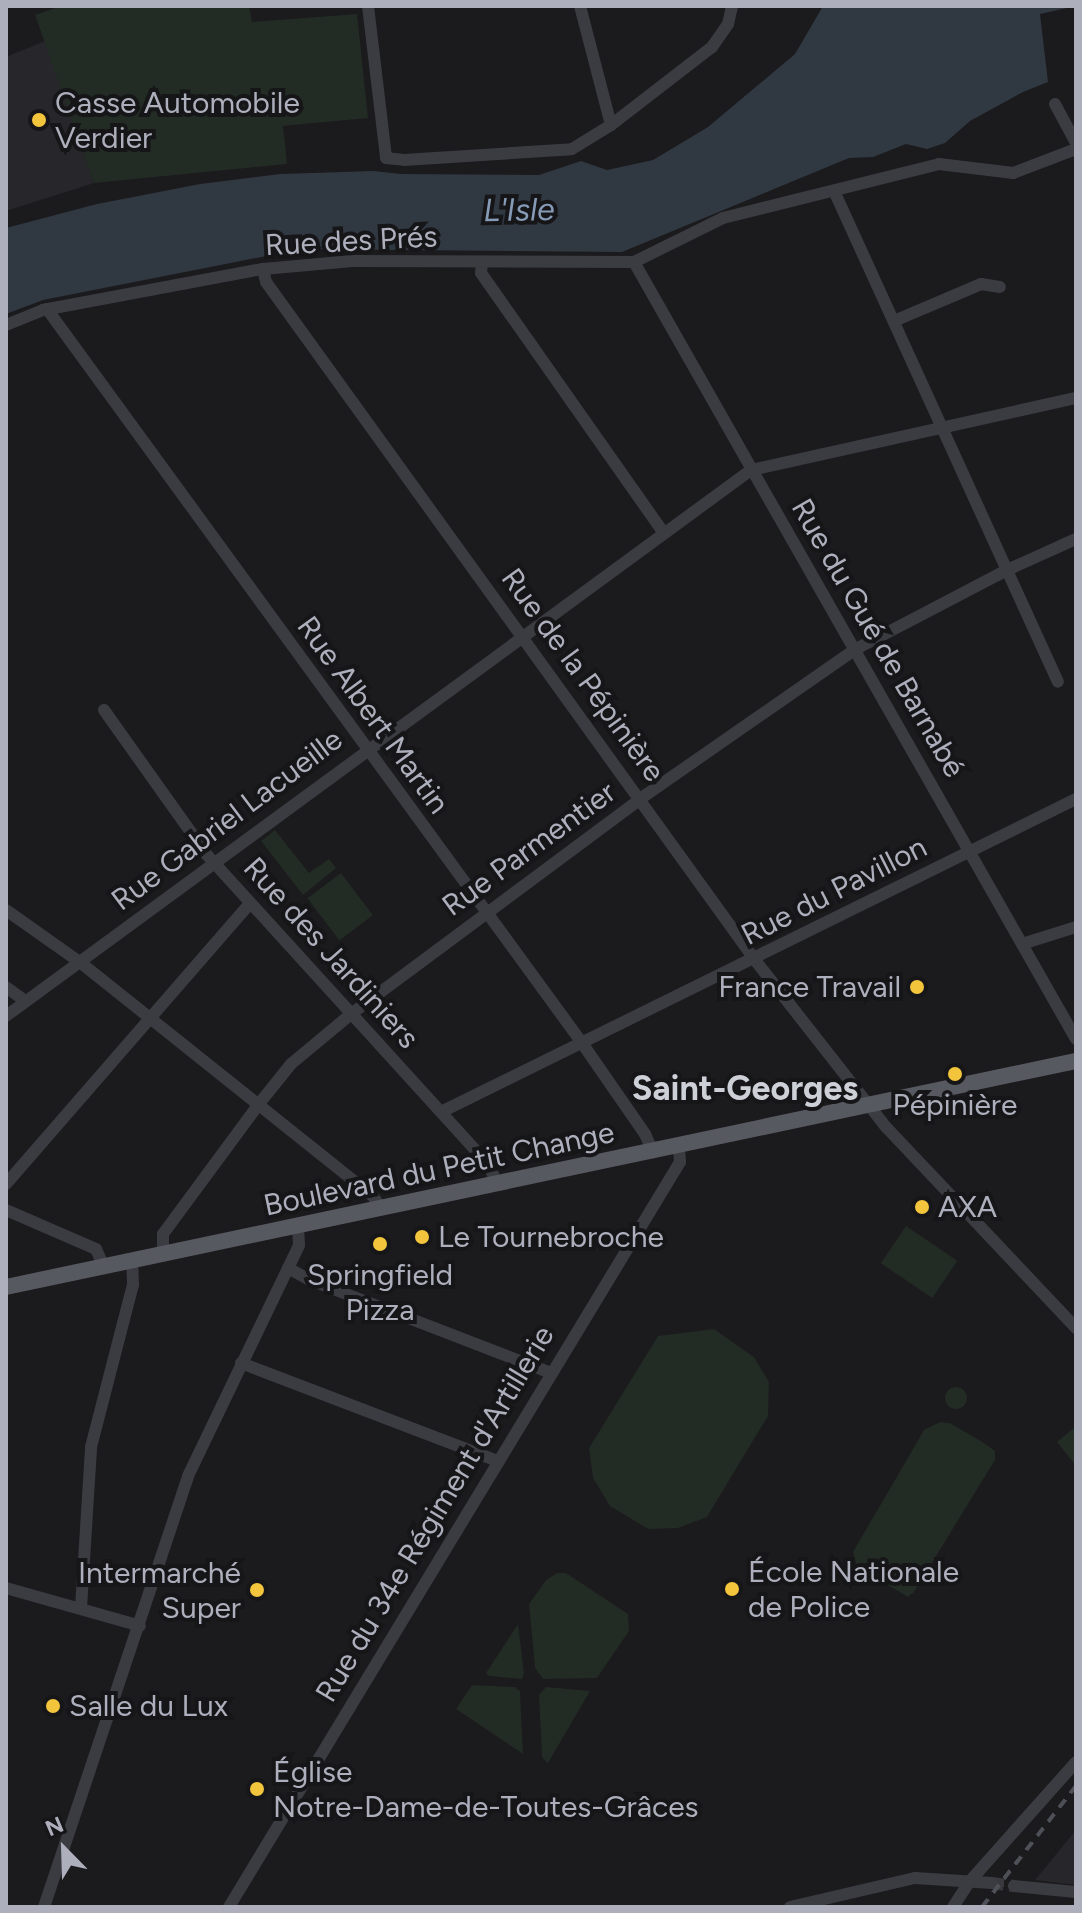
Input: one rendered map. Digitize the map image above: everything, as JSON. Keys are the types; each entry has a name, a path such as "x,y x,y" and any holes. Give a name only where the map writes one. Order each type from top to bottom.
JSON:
{"main road":[{"name":"Boulevard du Petit Change","path":"6,1287 1076,1061"}],"street":[{"path":"368,6 386,158 404,160 563,151 587,141 712,47 728,24 732,6"},
{"path":"580,6 611,125"},
{"path":"1055,104 1076,143"},
{"name":"Rue des Prés","path":"6,325 47,309 263,269 353,261 634,262 723,218 835,193 939,164 1013,173 1076,149"},
{"path":"835,193 1058,682"},
{"path":"482,262 481,273 664,533"},
{"name":"Rue du Gué de Barnabé","path":"634,262 1076,1039"},
{"name":"Rue de la Pépinière","path":"263,269 266,282 755,960 886,1127 1076,1328"},
{"path":"894,321 981,284 1000,287"},
{"name":"Rue Albert Martin","path":"47,309 485,914 582,1043 645,1134 653,1152"},
{"path":"751,470 1076,398"},
{"name":"Rue Gabriel Lacueille","path":"6,1016 366,749 751,470"},
{"name":"Rue Parmentier","path":"163,1254 163,1234 258,1105 291,1064 351,1014 640,799 854,650 1007,570 1076,539"},
{"name":"Rue des Jardiniers","path":"104,710 214,862 488,1164 498,1185"},
{"name":"Rue du Pavillon","path":"441,1112 971,851 1075,803"},
{"path":"6,1184 250,903"},
{"path":"6,910 78,962 372,1195 381,1208"},
{"path":"1022,944 1076,927"},
{"path":"6,987 25,1001"},
{"name":"Rue du 34e Régiment d'Artillerie","path":"229,1907 680,1162 679,1147"},
{"path":"6,1210 96,1249 104,1267"},
{"path":"44,1907 188,1476 299,1245 298,1226"},
{"path":"81,1608 91,1447 133,1285 132,1261"},
{"path":"288,1268 310,1280 551,1373"},
{"path":"241,1363 498,1461"},
{"path":"6,1588 140,1626"},
{"path":"953,1907 970,1881 1076,1762"},
{"path":"790,1907 915,1878 992,1883"},
{"path":"1014,1886 1076,1892"}],"shaded area":[{"path":"61,6 249,6 252,22 357,14 368,118 283,126 287,164 94,183 35,15"},
{"name":"Casse Automobile Verdier","path":"45,41 94,183 6,211 6,57"},
{"path":"275,830 309,873 329,859 336,868 303,895 261,841"},
{"path":"341,873 373,915 339,941 307,898"},
{"path":"906,1226 957,1261 932,1298 881,1263"},
{"path":"714,1329 754,1357 769,1382 768,1416 707,1517 678,1528 648,1529 610,1506 593,1478 589,1448 658,1336"},
{"path":"956,1387 964,1390 967,1398 964,1406 956,1409 948,1406 945,1398 948,1390"},
{"path":"940,1422 950,1423 984,1443 995,1451 995,1460 908,1597 857,1567 853,1552 924,1430"},
{"path":"1076,1426 1076,1466 1057,1442"},
{"path":"557,1573 566,1573 628,1614 629,1631 597,1678 543,1679 535,1668 529,1604 546,1580"},
{"path":"518,1624 524,1673 522,1679 489,1676 486,1673"},
{"path":"472,1685 515,1687 520,1691 523,1754 456,1709"},
{"path":"546,1687 590,1691 548,1763 542,1757 539,1695"},
{"path":"1076,1830 1076,1885 1035,1880"}],"water":[{"name":"L'Isle","path":"823,6 1076,6 1040,14 1048,82 970,121 945,143 927,149 906,144 873,157 849,158 622,252 302,249 43,300 6,314 6,228 97,204 200,184 280,174 374,171 539,175 581,161 607,170 653,160 708,127 795,54"}],"tunnel":[{"path":"992,1883 1014,1886"}],"railway":[{"path":"982,1907 1076,1786"}],"place":[{"name":"Casse Automobile Verdier","path":"39,120"},
{"name":"France Travail","path":"917,987"},
{"name":"Pépinière","path":"955,1074"},
{"name":"AXA","path":"922,1207"},
{"name":"Le Tournebroche","path":"422,1237"},
{"name":"Springfield Pizza","path":"380,1244"},
{"name":"École Nationale de Police","path":"732,1589"},
{"name":"Intermarché Super","path":"257,1590"},
{"name":"Salle du Lux","path":"53,1706"},
{"name":"Église Notre-Dame-de-Toutes-Grâces","path":"257,1789"}],"district":[{"name":"Saint-Georges","path":"745,1089"}]}
